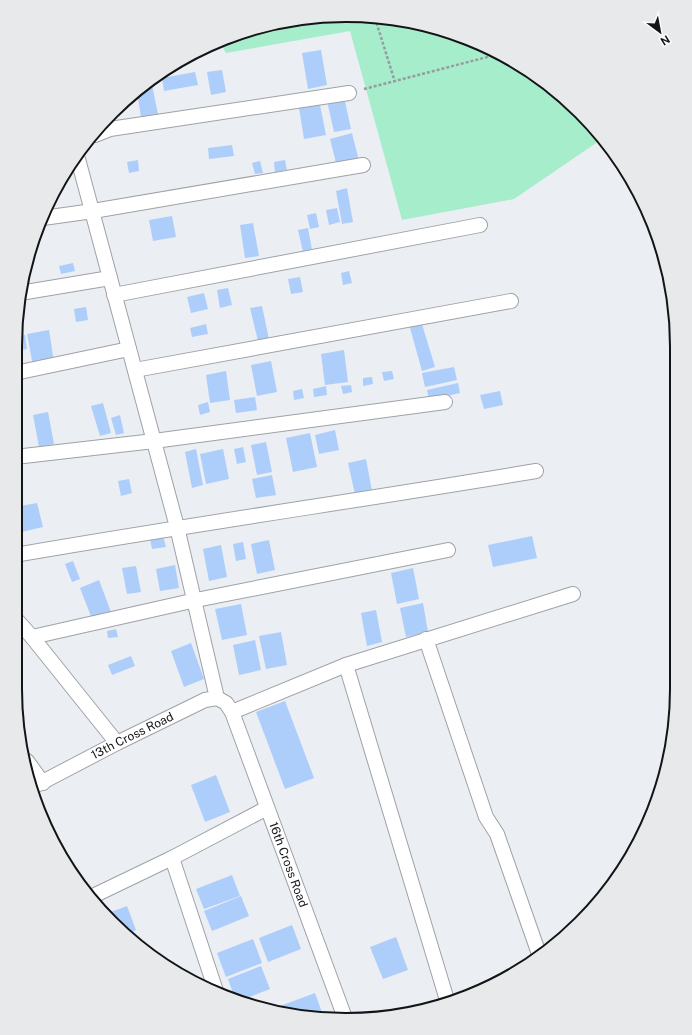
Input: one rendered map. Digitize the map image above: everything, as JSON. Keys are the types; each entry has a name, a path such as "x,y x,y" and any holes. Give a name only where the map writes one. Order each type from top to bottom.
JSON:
{"street":[{"path":"102,132 110,129 349,93"},
{"path":"79,163 196,600 217,698 226,703 232,712 346,666 426,639 572,594"},
{"path":"49,217 363,165"},
{"path":"114,295 480,226"},
{"path":"27,293 110,278"},
{"path":"135,370 511,301"},
{"path":"22,372 129,350"},
{"path":"22,456 154,441 445,402"},
{"path":"22,554 177,527 330,505 536,471"},
{"path":"32,637 196,600 448,550"},
{"path":"22,626 117,743"},
{"path":"426,639 486,817 496,834 538,950"},
{"path":"346,666 446,997"},
{"name":"13th Cross Road","path":"37,786 117,743 205,700 217,698"},
{"name":"16th Cross Road","path":"232,712 342,1013"},
{"path":"95,894 172,858 267,808"},
{"path":"172,858 214,985"}],"path":[{"path":"376,24 395,82"},
{"path":"349,93 491,56"}],"green space":[{"path":"346,22 367,23 409,28 430,33 470,47 508,65 560,102 590,132 598,142 514,199 402,220 350,31 226,53 223,47 242,39 283,28 304,25"}],"building":[{"path":"321,50 327,85 308,89 302,53"},
{"path":"222,70 226,92 211,95 207,72"},
{"path":"195,72 198,85 164,91 162,80 165,77"},
{"path":"152,87 158,114 141,117 138,98"},
{"path":"344,97 351,129 334,132 327,101"},
{"path":"320,105 326,135 304,139 299,108"},
{"path":"352,133 359,161 337,167 330,139"},
{"path":"232,145 234,156 209,159 208,148"},
{"path":"138,160 139,171 129,173 127,162"},
{"path":"285,160 287,170 275,172 274,162"},
{"path":"260,161 263,173 255,174 252,163"},
{"path":"347,188 353,222 342,224 336,191"},
{"path":"337,208 340,222 329,225 326,210"},
{"path":"316,213 319,227 310,229 307,215"},
{"path":"172,216 176,237 153,241 149,220"},
{"path":"253,223 259,256 245,258 240,225"},
{"path":"308,228 312,250 303,252 298,230"},
{"path":"73,263 75,271 61,274 59,266"},
{"path":"349,271 352,283 343,285 341,273"},
{"path":"300,277 303,292 291,294 288,279"},
{"path":"228,288 232,305 220,308 217,290"},
{"path":"204,293 208,309 191,313 187,297"},
{"path":"262,306 269,339 258,341 250,308"},
{"path":"86,307 88,320 76,322 74,309"},
{"path":"421,321 435,367 422,371 409,324"},
{"path":"206,324 208,334 192,337 190,328"},
{"path":"49,330 54,362 33,366 27,334"},
{"path":"23,335 25,335 27,349 22,350 22,346"},
{"path":"344,350 348,382 325,385 321,354"},
{"path":"271,361 277,392 257,396 251,365"},
{"path":"454,367 457,380 425,387 422,373"},
{"path":"226,371 230,400 210,403 206,375"},
{"path":"392,371 394,379 384,381 382,372"},
{"path":"372,377 373,384 363,386 363,378"},
{"path":"458,383 460,393 429,400 427,390"},
{"path":"351,385 352,392 343,394 341,386"},
{"path":"326,386 327,395 314,397 313,389"},
{"path":"302,389 304,398 294,400 293,391"},
{"path":"500,391 503,405 484,409 480,395"},
{"path":"255,397 257,410 236,413 234,400"},
{"path":"208,402 210,412 200,415 198,405"},
{"path":"103,403 111,433 100,436 91,406"},
{"path":"48,412 54,444 39,447 33,415"},
{"path":"120,415 124,433 116,435 111,418"},
{"path":"335,430 339,450 319,454 315,435"},
{"path":"310,433 317,467 293,472 286,438"},
{"path":"266,442 272,472 257,475 251,445"},
{"path":"243,447 246,462 237,464 234,449"},
{"path":"196,449 203,485 192,488 185,452"},
{"path":"223,449 229,479 206,484 200,454"},
{"path":"366,459 372,491 355,494 348,463"},
{"path":"272,475 276,495 256,498 252,479"},
{"path":"129,479 132,493 121,496 118,481"},
{"path":"37,503 43,527 22,532 22,506"},
{"path":"163,536 166,547 152,549 150,539"},
{"path":"532,536 537,558 493,567 488,545"},
{"path":"269,540 275,570 257,574 251,544"},
{"path":"243,542 246,559 236,561 233,544"},
{"path":"221,545 227,577 209,581 203,549"},
{"path":"73,561 80,579 72,582 65,564"},
{"path":"175,565 179,588 160,591 156,569"},
{"path":"136,566 141,592 127,594 122,568"},
{"path":"413,568 419,599 397,604 391,573"},
{"path":"99,580 111,612 92,619 80,588"},
{"path":"423,603 428,632 406,637 400,608"},
{"path":"241,604 247,635 222,640 215,609"},
{"path":"376,610 382,642 367,646 361,613"},
{"path":"116,629 118,637 108,638 107,631"},
{"path":"281,632 287,665 266,669 259,636"},
{"path":"255,640 261,670 239,675 233,645"},
{"path":"191,643 204,679 184,687 171,651"},
{"path":"131,656 135,666 112,675 108,665"},
{"path":"285,701 314,778 285,789 256,712"},
{"path":"216,775 230,812 205,822 191,785"},
{"path":"232,875 240,896 204,909 196,889"},
{"path":"241,896 249,916 212,931 204,911"},
{"path":"127,906 136,930 131,932 111,912"},
{"path":"292,925 301,949 268,962 259,938"},
{"path":"396,937 408,970 383,979 370,947"},
{"path":"253,939 262,963 226,977 217,953"},
{"path":"261,966 270,989 248,998 233,992 228,979"},
{"path":"315,993 322,1012 304,1010 280,1006"}]}
